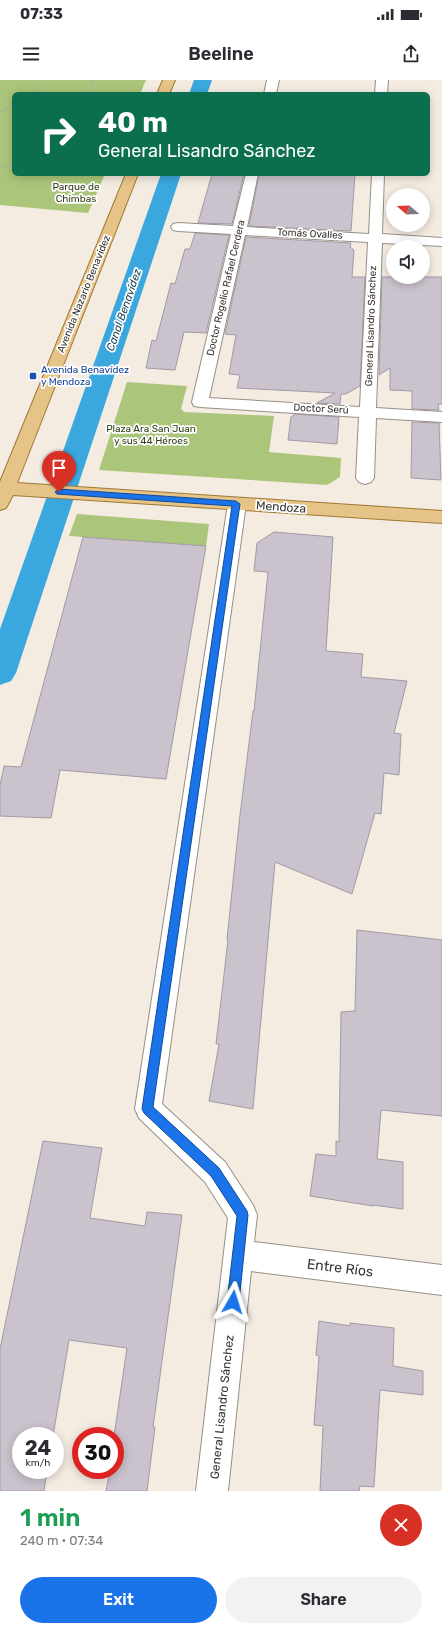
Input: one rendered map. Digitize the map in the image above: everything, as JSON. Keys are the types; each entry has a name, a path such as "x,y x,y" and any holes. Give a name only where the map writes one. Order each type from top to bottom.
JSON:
{"main road":[{"path":"164,92 169,80"},
{"name":"Avenida Nazario Benavídez","path":"2,493 131,176"},
{"name":"Mendoza","path":"2,493 50,491 442,517"}],"street":[{"path":"270,92 273,80"},
{"path":"381,92 382,80"},
{"name":"Doctor Rogelio Rafael Cerdera","path":"200,402 252,176"},
{"name":"General Lisandro Sánchez","path":"365,478 378,176"},
{"name":"Tomás Ovalles","path":"178,227 442,242"},
{"name":"Doctor Serú","path":"200,402 442,416"},
{"name":"General Lisandro Sánchez","path":"212,1491 243,1215 215,1172 148,1109 236,504"},
{"name":"Entre Ríos","path":"238,1255 442,1280"}],"path":[{"path":"34,92 41,87 46,80"},
{"path":"93,80 94,92"},
{"path":"0,112 12,105"},
{"path":"0,167 12,166"}],"green space":[{"name":"Parque de Chimbas","path":"0,80 146,80 141,92 12,92 12,176 104,176 88,213 0,205"},
{"name":"Plaza Ara San Juan y sus 44 Héroes","path":"127,382 187,386 181,409 184,412 274,416 269,452 341,458 340,477 327,485 99,470"},
{"path":"77,514 209,524 206,546 69,536"}],"building":[{"path":"211,176 244,176 232,224 198,223"},
{"path":"259,176 355,176 351,231 249,226"},
{"path":"195,233 229,235 206,333 184,332 175,370 146,368 152,340 156,341 171,283 175,284 185,249 190,249"},
{"path":"246,237 351,243 350,247 354,250 352,277 365,277 360,386 346,394 341,394 340,404 317,403 335,393 237,388 240,375 229,374 236,335 225,334"},
{"path":"382,277 386,277 386,284 430,284 430,277 442,277 442,404 438,404 439,410 412,409 412,391 390,390 390,368 379,375"},
{"path":"295,414 339,417 337,444 288,440 291,417"},
{"path":"412,422 439,423 441,480 411,478"},
{"path":"274,532 333,537 326,651 363,654 361,677 407,681 394,733 401,734 399,775 384,773 381,814 375,813 352,894 275,862 253,1109 209,1101 219,1044 216,1044 240,815 254,711 268,572 254,571 257,543"},
{"path":"83,537 206,546 166,779 60,770 51,818 0,816 0,785 4,766 21,767"},
{"path":"357,930 442,940 442,1116 381,1110 377,1159 403,1162 403,1209 310,1196 316,1154 336,1156 336,1141 339,1142 341,1012 355,1011"},
{"path":"43,1141 102,1148 90,1218 145,1226 147,1212 182,1215 153,1427 155,1427 147,1491 106,1491 108,1479 124,1479 124,1427 115,1427 127,1348 69,1340 54,1427 12,1427 12,1479 46,1479 44,1491 0,1491 0,1349"},
{"path":"319,1321 350,1326 350,1323 394,1328 393,1366 423,1371 423,1395 380,1390 374,1487 360,1486 359,1491 320,1491 323,1426 314,1425 319,1356 316,1355"}],"waterway":[{"name":"Canal Benavídez","path":"199,92 203,80"},
{"name":"Canal Benavídez","path":"0,673 170,176"}],"place":[{"name":"Avenida Benavídez y Mendoza","path":"33,376"}],"route":[{"path":"59,492 236,504 148,1109 215,1172 243,1215 233,1302"}]}
